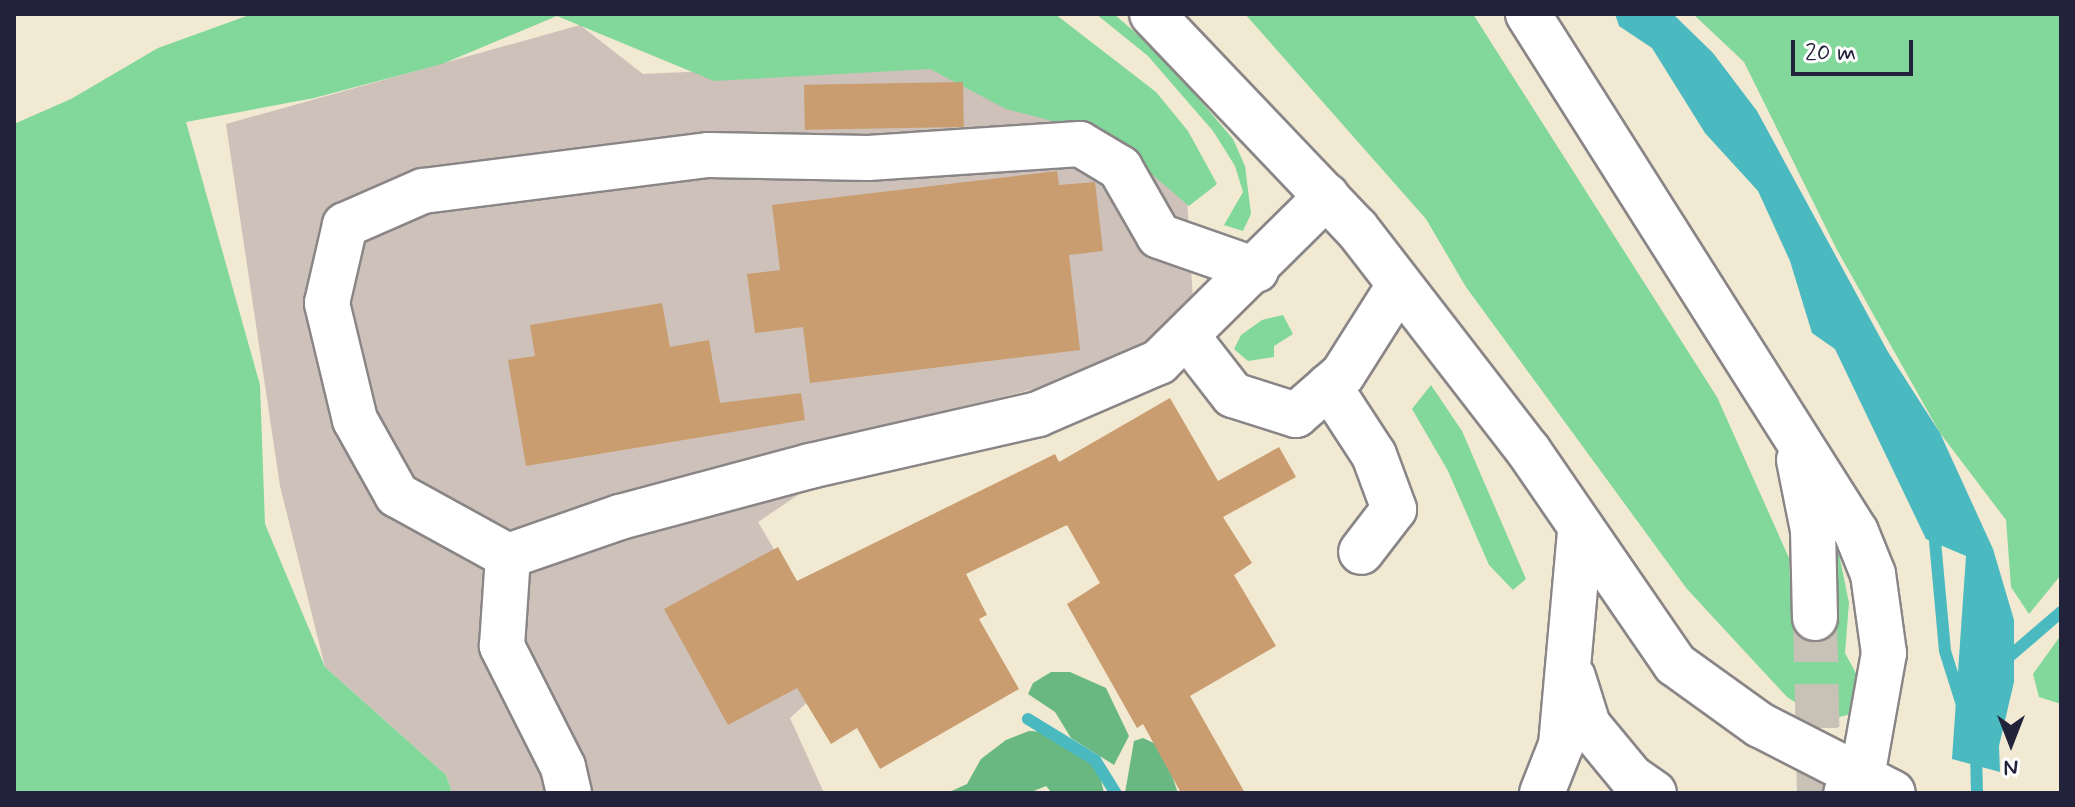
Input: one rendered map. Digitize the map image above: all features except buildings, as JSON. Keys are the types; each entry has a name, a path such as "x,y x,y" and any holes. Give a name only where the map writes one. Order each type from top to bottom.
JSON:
{"street":[{"path":"1152,14 1327,196 1528,450 1580,531 1675,664 1760,725 1867,787 1884,653 1873,574 1856,532 1528,14"},
{"path":"1256,270 1159,236 1120,168 1080,144 868,158 708,155 423,191 345,225 327,303 355,420 397,495 508,556 620,517 781,474 1038,414 1159,362 1256,270 1327,196"},
{"path":"1187,336 1233,395 1296,415 1343,374 1398,287"},
{"path":"1329,386 1374,455 1394,509 1361,552"},
{"path":"1794,438 1813,530 1815,618"},
{"path":"1542,793 1561,745 1580,531"},
{"path":"508,556 502,646 563,767 569,793"},
{"path":"1570,655 1588,725 1631,777 1654,793"}],"shaded area":[{"path":"580,25 643,74 753,69 910,52 1185,162 1193,301 1110,370 909,420 758,522 844,669 790,718 824,793 452,793 446,775 325,667 280,486 226,124"}],"green space":[{"path":"252,14 1055,14 1156,92 1188,131 1217,184 1189,206 1106,135 1006,109 930,69 714,81 557,16 442,64 314,98 186,122 260,385 265,524 325,667 446,775 452,793 14,793 14,124 71,99 158,48"},
{"path":"1096,14 1114,14 1164,58 1233,139 1245,166 1251,214 1243,231 1224,225 1243,192 1235,166 1213,131 1148,56"},
{"path":"1245,14 1473,14 1717,397 1789,558 1792,620 1824,619 1824,547 1839,554 1849,603 1845,653 1858,677 1851,714 1824,721 1787,697 1687,589 1466,287 1426,219"},
{"path":"1693,14 2061,14 2061,575 2029,614 2011,587 2006,520 1940,433 1836,248 1744,62"},
{"path":"1283,315 1293,334 1274,346 1274,357 1248,361 1234,349 1241,335 1262,320"},
{"path":"1431,385 1462,431 1526,579 1513,590 1489,565 1448,471 1412,409"},
{"path":"2061,635 2061,704 2039,697 2033,674"},
{"path":"1051,672 1070,672 1106,688 1129,736 1114,765 1071,738 1055,712 1028,694 1033,683"},
{"path":"1029,731 1047,732 1079,750 1098,767 1104,793 1052,793 1046,786 1029,793 947,793 967,784 981,759 1006,740"},
{"path":"1143,738 1162,747 1178,793 1125,793 1134,741"}],"water":[{"path":"1615,14 1673,14 1713,53 1757,111 1888,352 1940,433 1993,549 2014,620 2014,682 1999,746 2000,772 1952,759 1966,556 1926,539 1835,349 1812,333 1790,261 1758,191 1705,133 1652,48 1619,26"}],"waterway":[{"path":"1934,530 1945,651 1963,708"},
{"path":"2003,662 2061,612"},
{"path":"1028,719 1095,760 1116,793"},
{"path":"1976,752 1977,793"}],"tunnel":[{"path":"1815,618 1819,793"}]}
